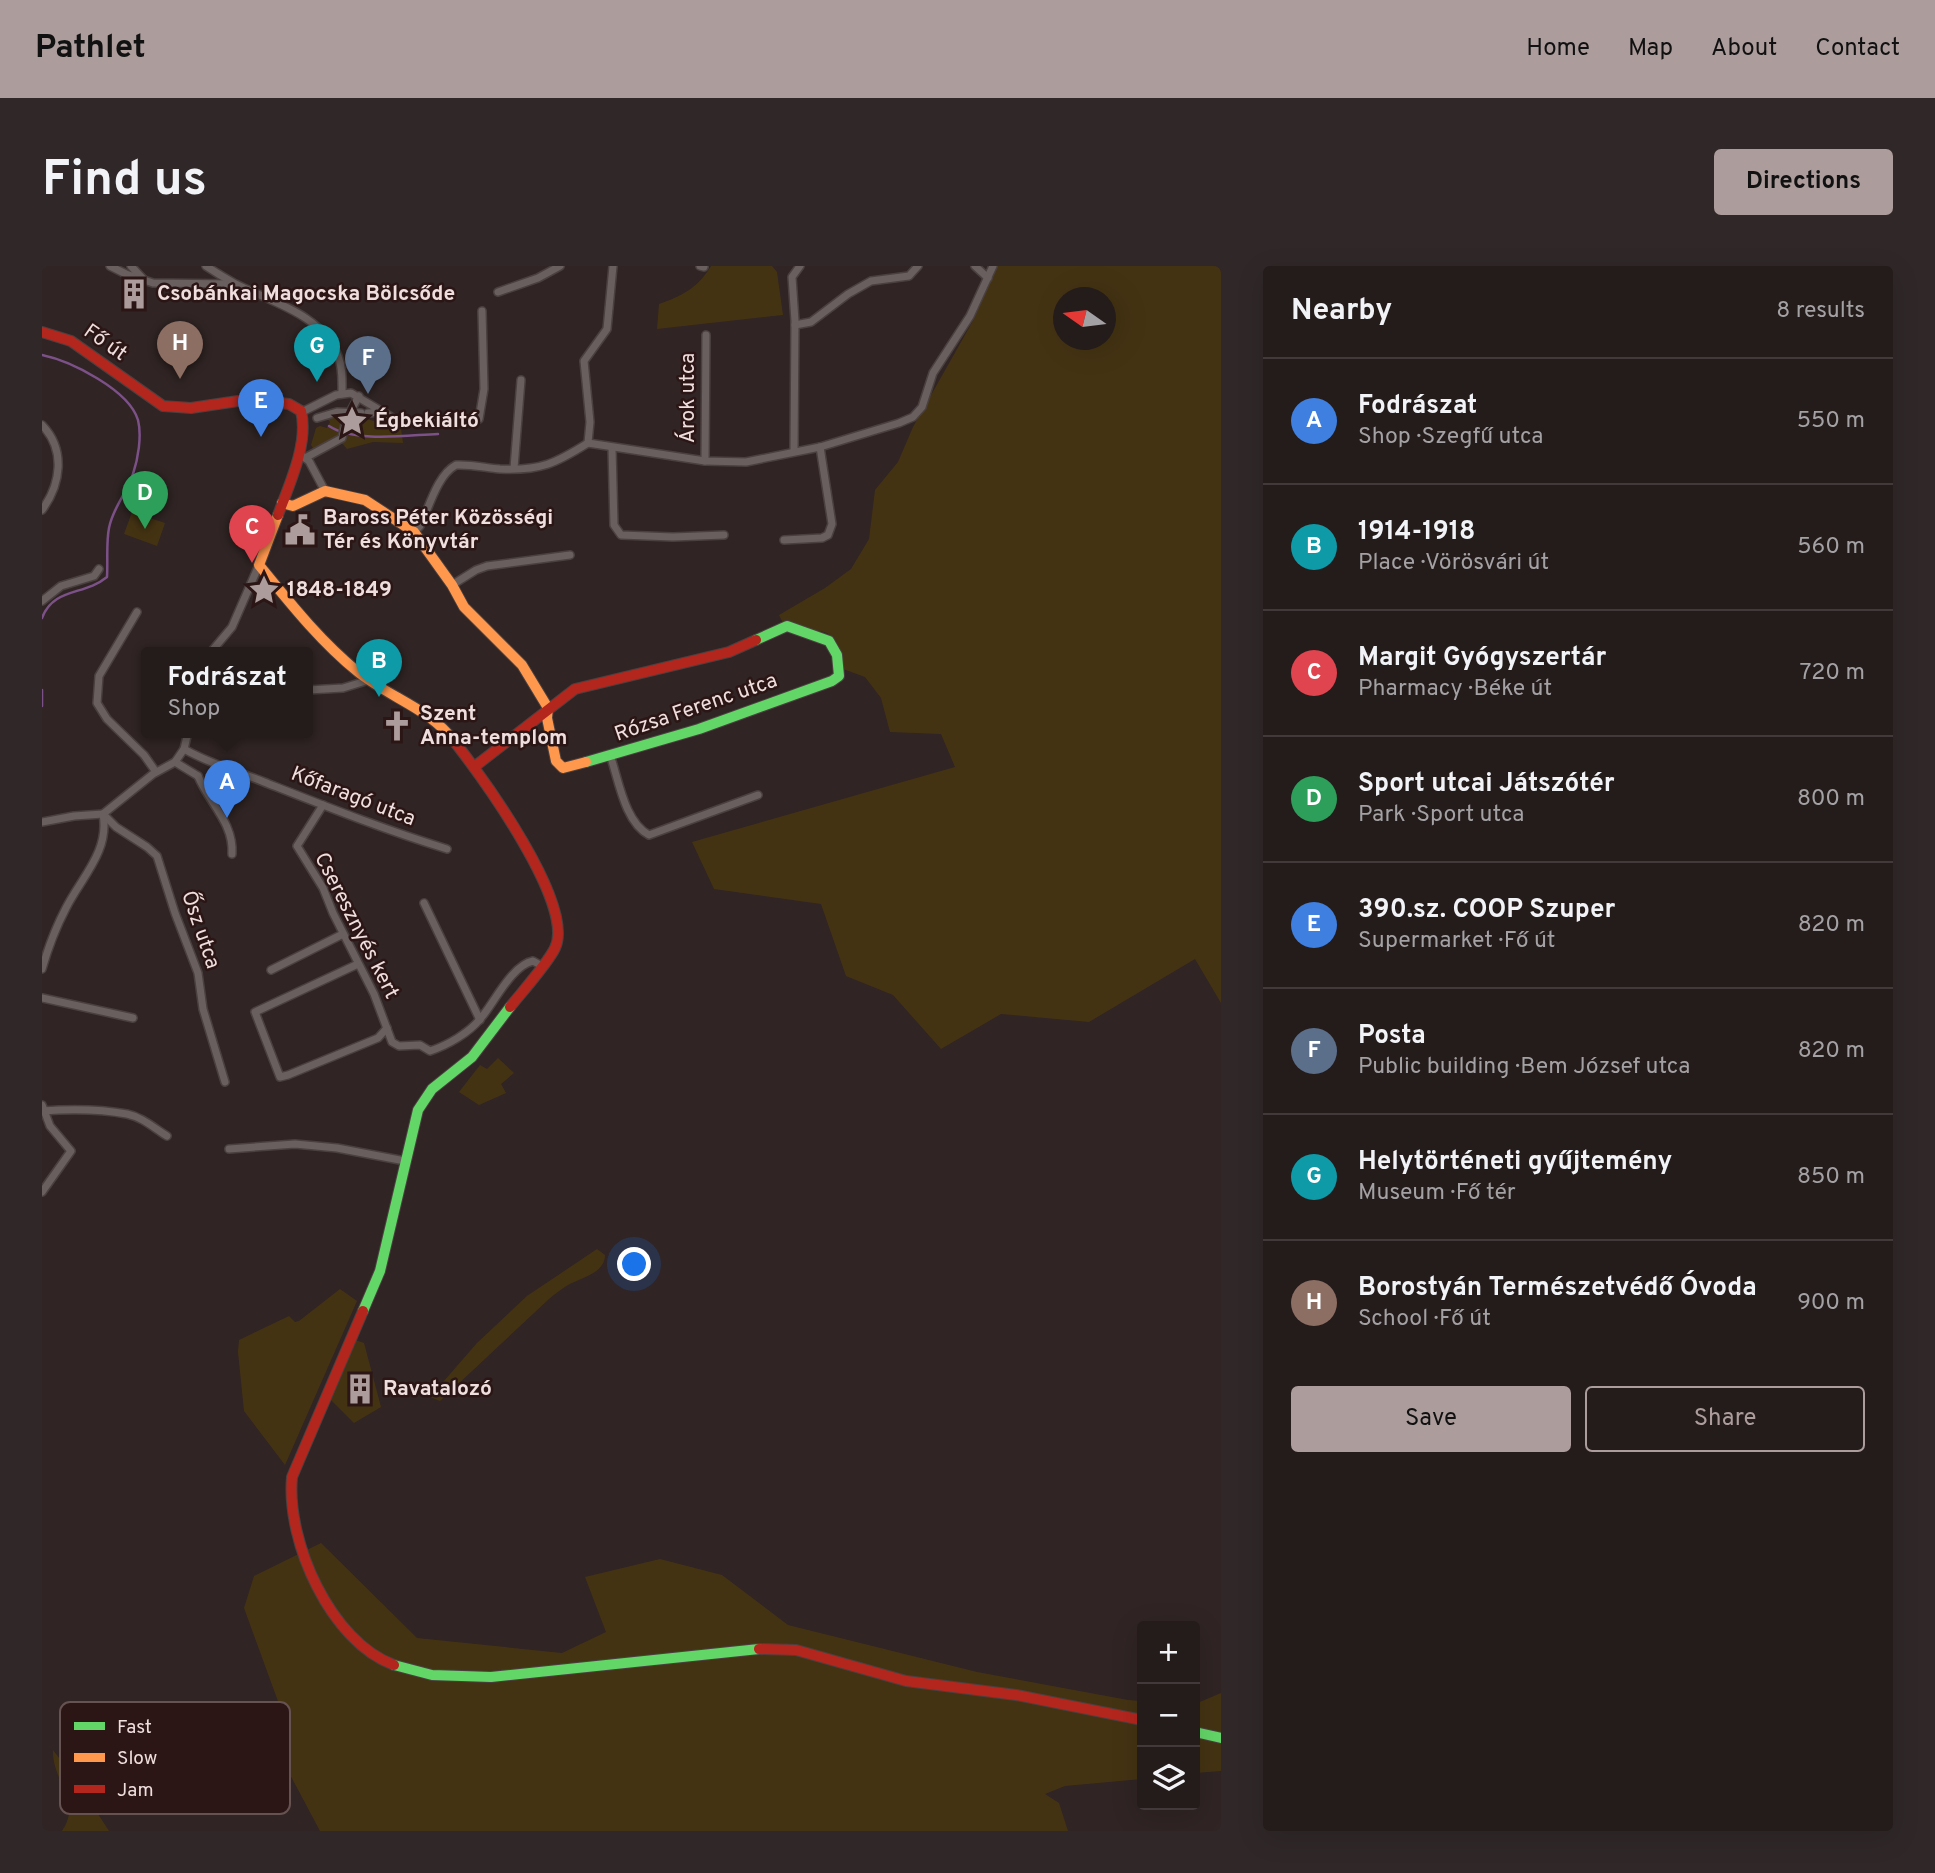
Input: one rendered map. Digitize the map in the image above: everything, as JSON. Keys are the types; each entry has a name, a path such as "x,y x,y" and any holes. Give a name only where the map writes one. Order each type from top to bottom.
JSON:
{"main road":[{"name":"Fő út","path":"42,332 71,341 163,406 180,408 254,400 287,404 302,412"},
{"path":"302,412 306,423 304,457 282,503 259,565 319,637 369,680 427,714 444,729 474,767 524,841 560,930 556,947 542,966 472,1057 432,1089 424,1099 415,1120 380,1271 292,1477 289,1495 292,1520 326,1604 355,1641 378,1659 405,1670 437,1677 775,1648 796,1650 906,1681 1016,1695 1137,1719"},
{"path":"282,503 293,506 325,491 365,500 414,532 452,585 464,607 522,664 548,709 474,767"},
{"name":"Rózsa Ferenc utca","path":"787,626 829,640 837,655 839,676 832,681 611,758 563,768 556,761 547,718 548,709 553,702 575,689 729,652 787,626"},
{"path":"1200,1733 1221,1738"}],"street":[{"path":"110,266 146,281 169,284 235,284"},
{"path":"131,266 146,281"},
{"path":"206,266 235,284 312,323 338,357 342,393"},
{"path":"498,292 538,278 560,266"},
{"path":"588,443 590,422 584,361 607,329 612,266"},
{"path":"794,452 792,277 800,266"},
{"path":"794,325 811,321 871,281 909,276 918,266"},
{"path":"975,266 988,278"},
{"path":"414,532 420,526 440,485 453,467 460,465 533,468 560,461 588,443 705,461 746,462 820,447 899,423 913,416 922,407 933,373 970,316 993,266"},
{"path":"302,412 342,393 351,393 395,420 453,423 479,419 484,389 482,311"},
{"name":"Árok utca","path":"705,461 706,335"},
{"path":"514,468 521,380"},
{"path":"325,491 304,457 339,440 346,419 359,396"},
{"path":"317,418 334,412 382,412"},
{"path":"42,425 56,446 58,472 50,499 42,510"},
{"path":"784,540 822,538 828,536 831,530 820,447"},
{"path":"612,448 614,525 621,535 724,535"},
{"path":"452,585 487,566 570,555"},
{"path":"215,647 232,626 259,565"},
{"path":"42,601 61,586 95,575 99,569"},
{"path":"138,612 99,677 97,703 107,719 144,755 156,772"},
{"path":"313,690 343,688 369,680"},
{"path":"42,822 103,814 156,772 175,762 184,749 187,738"},
{"name":"Kőfaragó utca","path":"184,749 207,762 389,831 447,849"},
{"path":"611,758 629,810 639,827 649,835 758,795"},
{"path":"175,762 198,776 214,806 223,816 231,839 232,854"},
{"path":"198,776 207,762"},
{"name":"Cseresznyés kert","path":"323,805 297,846 323,888 387,1028"},
{"path":"42,969 67,905 95,862 104,823 103,814"},
{"name":"Ősz utca","path":"103,814 116,827 157,856 198,973 203,1009 225,1082"},
{"path":"424,903 480,1020"},
{"path":"271,970 344,934"},
{"path":"387,1028 389,1037 396,1044 420,1045 430,1051 456,1039 480,1020 523,965 533,961 542,966"},
{"path":"358,964 255,1012 280,1077 378,1038 387,1028"},
{"path":"42,998 133,1018"},
{"path":"42,1192 71,1151 50,1126 42,1109 127,1114 148,1123 167,1136"},
{"path":"229,1149 295,1144 337,1148 405,1161"}],"shaded area":[{"path":"711,266 772,266 777,272 783,315 657,329 659,304 689,290"},
{"path":"997,266 1221,266 1221,1003 1195,959 1089,1022 1001,1014 941,1049 893,995 846,976 821,904 714,889 692,842 955,767 941,734 890,732 881,698 865,677 843,669 839,647 829,634 782,621 779,615 851,569 869,539 875,490 898,462 913,427 974,319"},
{"path":"334,414 343,421 342,435 315,451 311,445 316,428 327,428 330,422 327,418"},
{"path":"366,419 401,428 403,443 373,442 347,449 340,441 347,422"},
{"path":"132,512 165,523 157,546 124,534"},
{"path":"498,1058 514,1073 501,1084 506,1093 479,1105 459,1092 480,1065 487,1069"},
{"path":"597,1249 605,1255 597,1271 568,1285 549,1299 440,1401 430,1397 477,1343 527,1296"},
{"path":"340,1289 357,1301 285,1465 244,1411 239,1340 289,1316 295,1322 299,1321"},
{"path":"355,1340 364,1343 381,1407 354,1423 329,1398"},
{"path":"321,1543 417,1638 562,1653 606,1632 585,1577 660,1559 722,1575 788,1625 977,1672 1137,1701 1137,1779 1065,1786 1045,1794 1059,1803 1068,1831 320,1831 290,1775 290,1702 278,1702 244,1608 254,1576"},
{"path":"1221,1693 1221,1771 1200,1773 1200,1702"},
{"path":"53,1750 60,1760 60,1780 57,1772"},
{"path":"69,1814 98,1814 109,1831 62,1831"}],"waterway":[{"path":"42,355 83,370 111,388 132,409 138,420 140,433 133,474 109,528 107,577 54,601 42,618"},
{"path":"329,426 353,435 438,434"},
{"path":"42,690 42,706"}],"traffic: fast":[{"path":"586,762 699,729 832,681 839,676 837,655 829,641 787,626 756,640"},
{"path":"363,1311 380,1271 418,1110 432,1089 472,1057 510,1007"},
{"path":"394,1665 432,1675 491,1677 759,1649"},
{"path":"1200,1733 1221,1738"}],"traffic: slow":[{"path":"282,503 293,506 325,491 365,500 414,532 452,585 464,607 522,665 548,708 547,718 556,761 563,768 586,762"},
{"path":"278,515 259,565 306,621 344,660 370,681 433,720 454,741"}],"traffic: jam":[{"path":"42,332 71,341 163,406 191,408 238,401 262,401 289,404 301,411 303,423 300,450 278,515"},
{"path":"474,767 575,689 729,652 756,640"},
{"path":"454,741 485,782 523,842 540,873 558,928 552,954 510,1007"},
{"path":"363,1311 292,1477 292,1503 305,1559 332,1613 371,1653 394,1665"},
{"path":"759,1649 796,1650 906,1681 1016,1695 1137,1719"}],"place":[{"name":"Csobánkai Magocska Bölcsőde","path":"134,294"},
{"name":"Borostyán Természetvédő Óvoda","path":"180,379"},
{"name":"Helytörténeti gyűjtemény","path":"317,382"},
{"name":"Posta","path":"368,394"},
{"name":"Égbekiáltó","path":"352,421"},
{"name":"390.sz. COOP Szuper","path":"261,437"},
{"name":"Sport utcai Játszótér","path":"145,529"},
{"name":"Baross Péter Közösségi Tér és Könyvtár","path":"300,530"},
{"name":"Margit Gyógyszertár","path":"252,563"},
{"name":"1848-1849","path":"264,590"},
{"name":"1914-1918","path":"379,697"},
{"name":"Szent Anna-templom","path":"397,726"},
{"name":"Fodrászat","path":"227,818"},
{"name":"Ravatalozó","path":"360,1389"}]}
